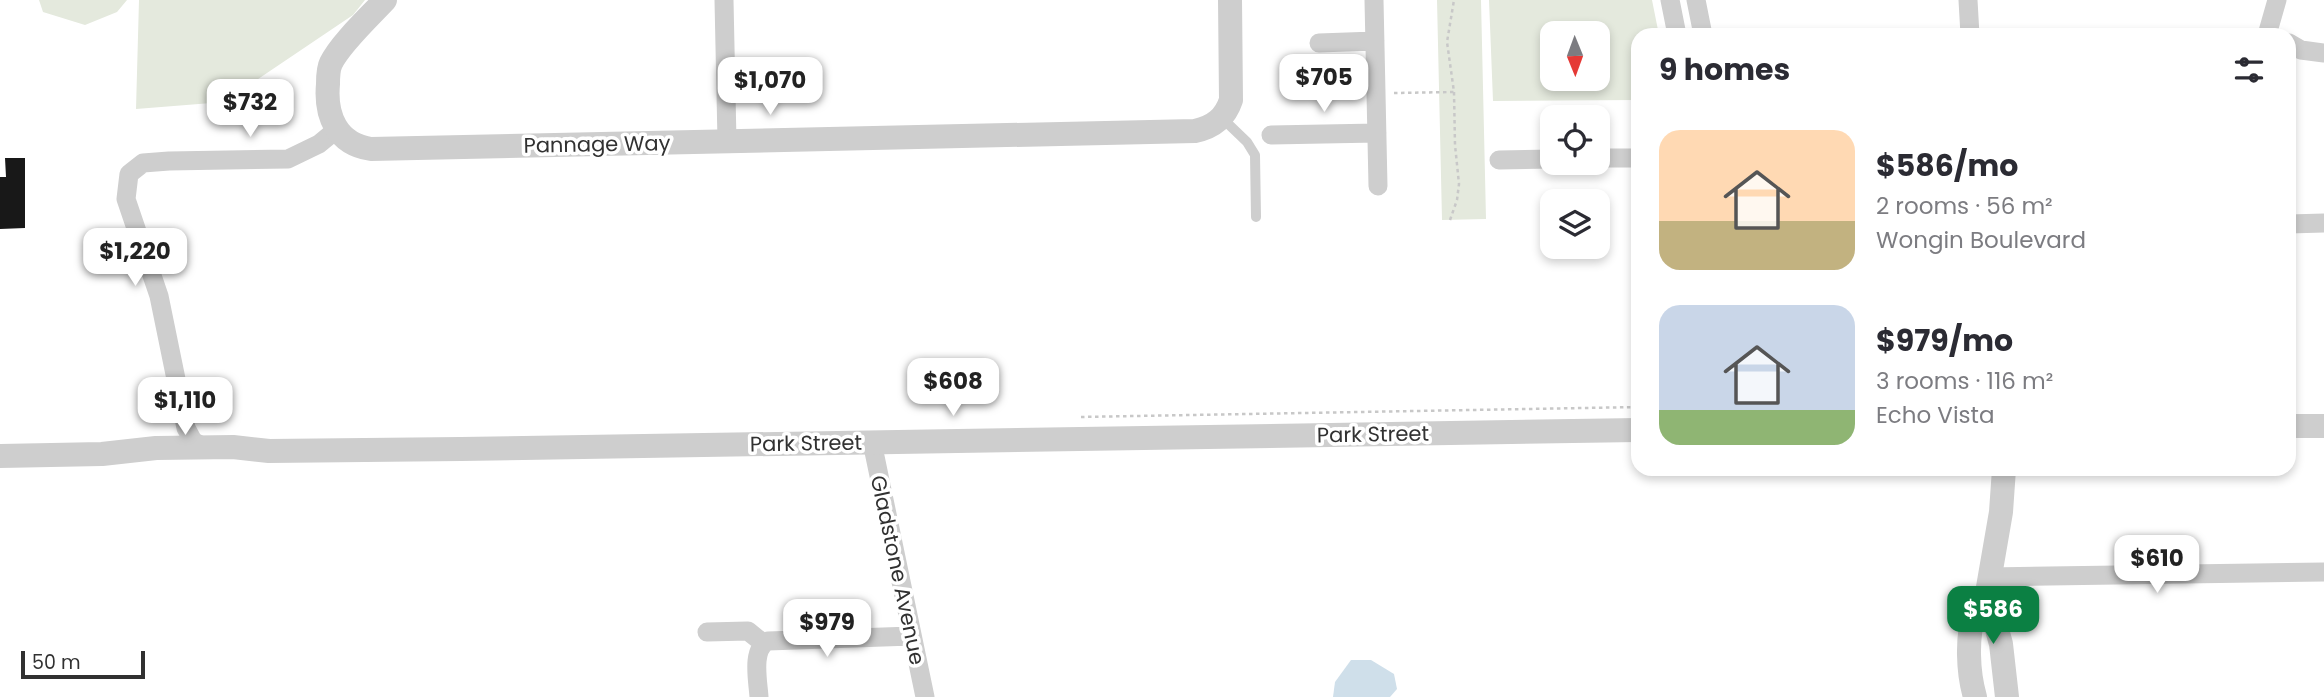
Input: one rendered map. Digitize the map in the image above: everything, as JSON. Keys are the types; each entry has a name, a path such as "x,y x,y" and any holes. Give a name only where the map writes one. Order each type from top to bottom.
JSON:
{"street":[{"path":"204,447 194,441 186,428 159,296 126,199 129,174 143,163 288,159 319,144 336,130 328,103 331,62 385,0"},
{"path":"724,0 727,141"},
{"path":"1222,118 1231,100 1230,0"},
{"path":"1374,0 1378,186"},
{"path":"1670,0 1676,28"},
{"path":"1696,0 1702,28"},
{"path":"1968,0 1970,28"},
{"path":"2271,28 2277,0"},
{"path":"1319,43 1375,41"},
{"path":"2296,47 2324,53"},
{"name":"Pannage Way","path":"336,130 346,141 371,149 1195,131 1213,125 1222,118"},
{"path":"1271,135 1377,133"},
{"path":"1610,158 1631,158"},
{"path":"1499,160 1540,159"},
{"path":"2296,224 2324,223"},
{"path":"2296,412 2324,412"},
{"path":"2296,426 2324,426"},
{"name":"Park Street","path":"102,454 156,460 230,458 269,452 1631,430"},
{"name":"Gladstone Avenue","path":"872,442 925,697"},
{"name":"Park Street","path":"0,456 102,454 156,448 204,447 233,447 269,452"},
{"path":"1975,697 1970,677 1970,647 1975,613 1988,585 2001,512 2004,476"},
{"path":"1988,585 2324,572"},
{"path":"1988,585 2001,644 2007,697"},
{"path":"708,632 748,631 763,643"},
{"path":"759,697 758,651 763,643 768,641 912,636"}],"lane":[{"path":"1222,118 1247,142 1255,155 1256,217"}],"path":[{"path":"1450,220 1459,184 1454,92 1447,42 1454,0"}],"shaded area":[{"path":"39,0 127,0 117,12 85,25 43,12"},
{"path":"139,0 365,0 353,15 224,102 136,109"},
{"path":"1437,0 1481,0 1486,219 1442,220"},
{"path":"1489,0 1652,0 1658,28 1631,28 1631,100 1493,101"},
{"path":"1351,660 1371,660 1394,674 1397,689 1390,697 1333,697 1335,682"}],"building":[{"path":"5,158 25,158 25,228 0,229 0,177 6,177"}]}
